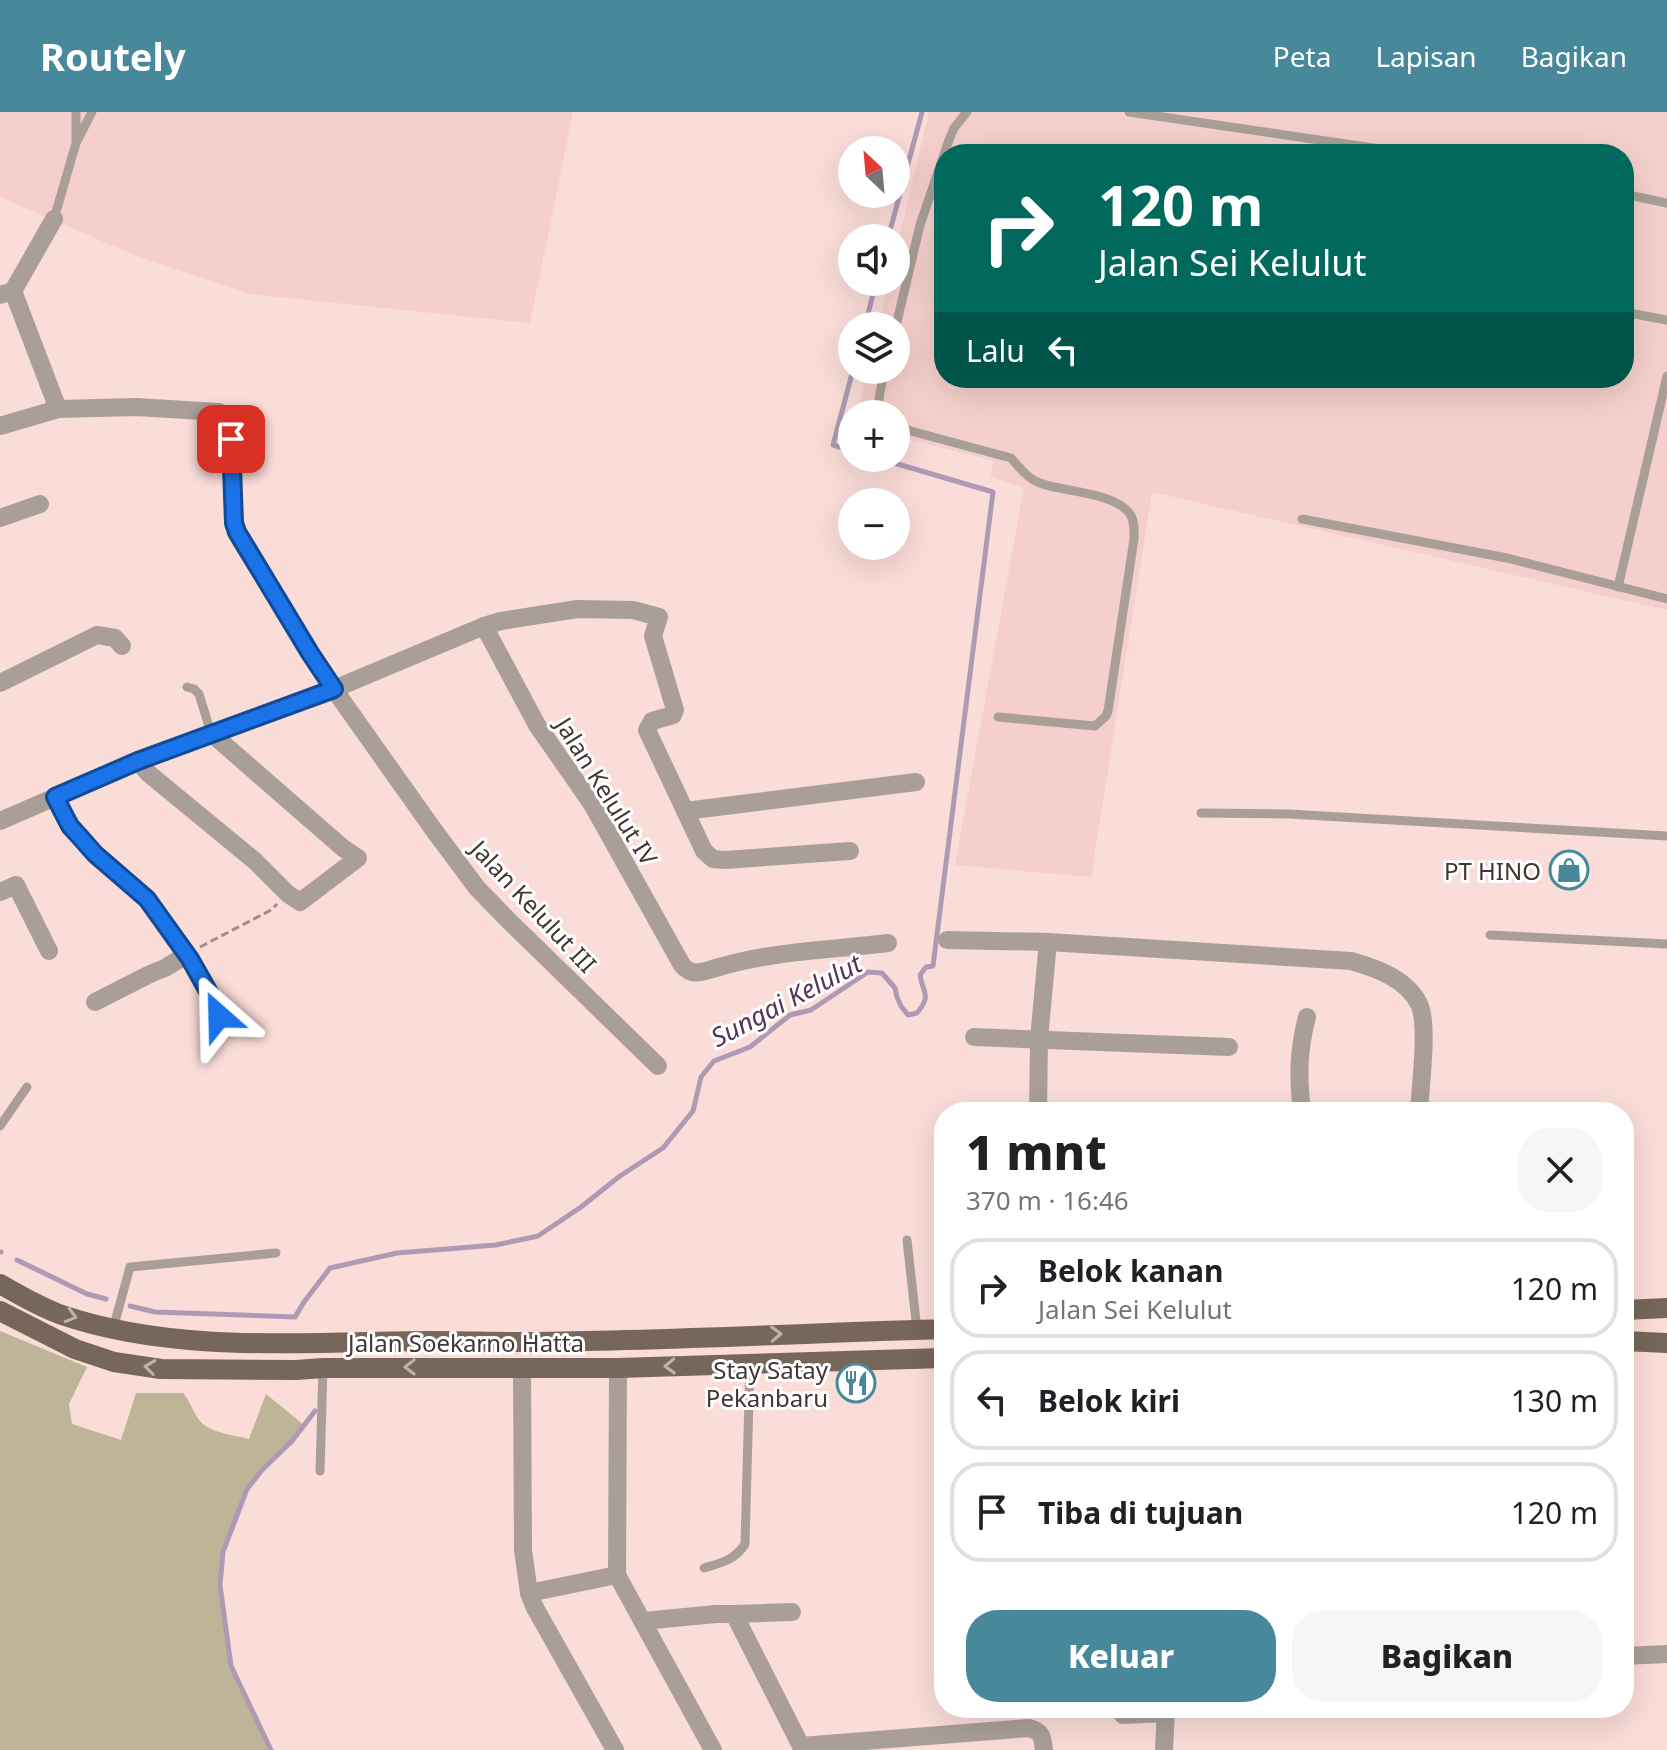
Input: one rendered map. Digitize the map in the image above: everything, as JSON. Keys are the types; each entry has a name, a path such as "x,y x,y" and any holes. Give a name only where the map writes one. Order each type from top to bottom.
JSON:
{"main road":[{"name":"Jalan Soekarno Hatta","path":"0,1284 60,1314 113,1329 162,1338 303,1343 529,1342 934,1329"},
{"path":"1634,1310 1667,1308"},
{"name":"Jalan Soekarno Hatta","path":"0,1311 75,1349 114,1362 161,1369 618,1368 934,1358"},
{"path":"857,1332 859,1361"},
{"path":"1634,1341 1667,1343"}],"street":[{"path":"0,426 58,409 7,293 54,219"},
{"name":"Jalan Kelulut III","path":"58,409 136,407 226,415 231,422 234,523 241,541 334,689 477,888 658,1066"},
{"path":"0,518 40,504"},
{"path":"0,821 138,761 334,689 484,626 577,609 633,610 659,617 653,636 675,710 673,715 652,721 647,730 704,851 713,859 850,851"},
{"name":"Jalan Kelulut IV","path":"484,626 537,725 592,804 687,971 696,974 743,960 888,943"},
{"path":"0,683 97,635 115,638 122,646"},
{"path":"138,761 148,773 255,861 294,898 358,858 211,733"},
{"path":"685,811 916,782"},
{"path":"55,797 70,826 95,854 147,899 217,1007 217,1023"},
{"path":"0,892 16,885 49,951"},
{"path":"947,940 1048,942 1351,961 1375,968 1407,987 1420,1005 1424,1022 1420,1102"},
{"path":"1038,1102 1039,1039 1048,942"},
{"path":"95,1002 186,955"},
{"path":"1301,1102 1300,1046 1307,1017"},
{"path":"974,1037 1229,1047"},
{"path":"522,1367 523,1550 529,1593 615,1750"},
{"path":"618,1368 617,1575 713,1750"},
{"path":"529,1593 617,1575"},
{"path":"643,1621 716,1614 792,1612"},
{"path":"734,1614 802,1748 965,1741 1029,1728 1037,1730 1042,1737 1044,1750"},
{"path":"1634,1656 1667,1654"},
{"path":"1164,1750 1166,1718"}],"lane":[{"path":"76,112 76,143"},
{"path":"54,219 76,143 92,112"},
{"path":"948,144 954,128 967,112"},
{"path":"1129,112 1346,144"},
{"path":"899,312 920,225 934,184"},
{"path":"1634,196 1667,203"},
{"path":"1634,314 1667,320"},
{"path":"1618,587 1667,376"},
{"path":"910,431 1011,458 1038,483 1110,501 1130,514 1134,525 1117,659 1106,716 1095,726 998,717"},
{"path":"1302,519 1507,558 1667,599"},
{"path":"187,687 199,694 211,733"},
{"path":"1201,813 1289,814 1667,836"},
{"path":"1490,935 1667,944"},
{"path":"0,1126 27,1087"},
{"path":"907,1240 917,1330"},
{"path":"113,1329 130,1267 276,1253"},
{"path":"704,1568 728,1561 739,1554 745,1544 750,1363"},
{"path":"320,1471 323,1368"}],"path":[{"path":"186,955 294,898"}],"shaded area":[{"path":"0,112 573,112 530,323 250,294 134,255 0,197"},
{"path":"929,112 1667,112 1667,610 1152,492 1091,877 955,865 1024,488 990,477 994,461 910,440 910,400 860,400 864,384 910,384 910,312 882,312 886,296 910,296 910,224 902,224 906,208 910,208 910,192"},
{"path":"0,1331 87,1367 69,1404 72,1424 121,1440 136,1393 183,1393 204,1425 249,1439 266,1394 304,1425 247,1489 223,1552 220,1584 231,1666 271,1750 0,1750"}],"waterway":[{"name":"Sungai Kelulut","path":"892,224 922,112"},
{"name":"Sungai Kelulut","path":"868,312 872,296"},
{"name":"Sungai Kelulut","path":"845,400 849,384"},
{"name":"Sungai Kelulut","path":"838,426 833,445 838,447"},
{"name":"Sungai Kelulut","path":"130,1306 155,1312 295,1317 330,1268 397,1253 496,1245 538,1236 663,1148 693,1111 701,1077 714,1061 750,1047 790,1015 811,1010 868,972 882,973 895,988 901,1006 908,1015 917,1013 925,998 920,975 926,967 933,966 993,492 910,468"},
{"path":"17,1260 87,1294 106,1299"},
{"path":"271,1750 231,1666 220,1585 223,1552 247,1489 315,1411"}],"place":[{"name":"PT HINO","path":"1569,870"},
{"name":"Stay Satay Pekanbaru","path":"856,1383"}],"route":[{"path":"219,1016 190,959 147,899 95,854 70,826 55,797 138,761 334,689 237,532 234,523 231,439"}]}
